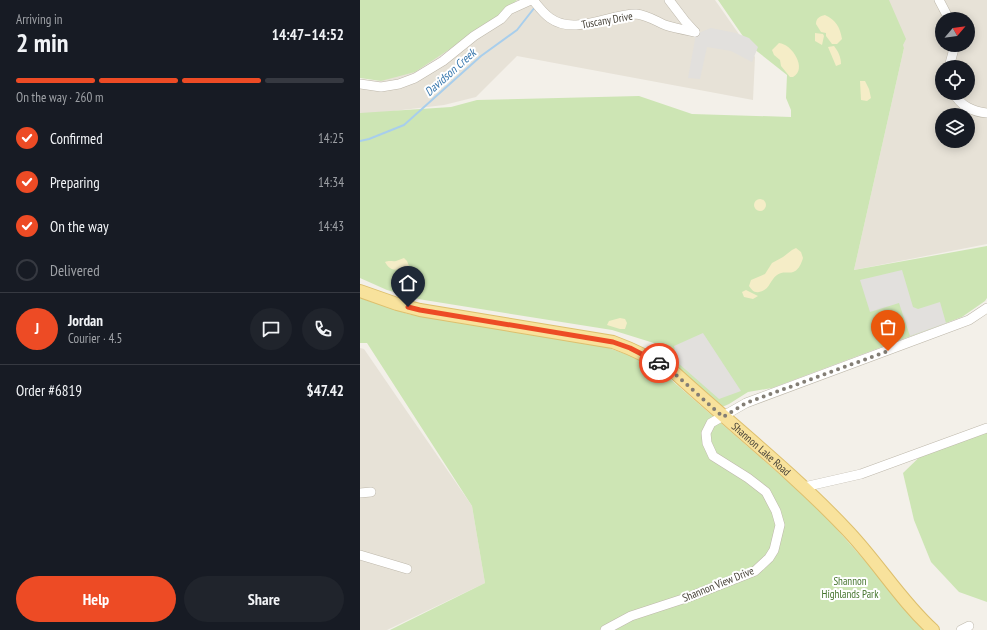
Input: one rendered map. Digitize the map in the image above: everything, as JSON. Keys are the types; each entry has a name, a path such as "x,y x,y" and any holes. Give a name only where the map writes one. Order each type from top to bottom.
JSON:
{"main road":[{"name":"Shannon Lake Road","path":"360,291 397,304 420,310 613,342 630,348 660,363 674,373 804,487 847,530 910,608 933,630"}],"street":[{"name":"Tuscany Drive","path":"360,84 381,87 399,84 415,78 443,61 474,36 501,19 509,10 532,0 550,18 566,26 579,25 615,16 638,14 655,19 665,25 695,32 669,0"},
{"path":"939,0 945,12"},
{"path":"959,100 963,105 973,110 987,113"},
{"name":"Shannon View Drive","path":"608,629 631,616 689,597 755,571 769,558 774,550 780,526 776,510 766,492 748,478 714,456 707,443 706,433 711,424 746,403 969,320 987,308"},
{"path":"804,487 861,474 987,428"},
{"path":"360,494 371,492"},
{"path":"360,555 407,570"}],"shaded area":[{"path":"517,0 715,0 755,57 753,100 517,56 476,97 444,105 360,115 360,79 381,81 503,14"},
{"path":"875,0 987,0 987,244 854,270 904,48"},
{"path":"711,28 736,33 749,38 758,47 752,62 731,51 707,47 700,79 688,78 696,34"},
{"path":"902,270 913,307 918,309 940,302 946,323 910,336 899,303 870,312 860,280"},
{"path":"703,333 741,391 719,399 678,363 674,346"},
{"path":"360,348 364,349 472,506 485,583 387,630 360,630"}],"green space":[{"path":"360,0 517,0 503,14 415,72 381,81 360,78"},
{"path":"718,0 889,0 906,39 903,45 904,48 854,270 987,246 987,298 985,301 962,317 772,388 748,392 720,408 685,374 653,350 657,344 612,330 418,299 387,290 360,278 360,113 451,107 477,100 639,96 692,114 791,117 791,110 786,98 787,75 749,45"},
{"name":"Shannon Highlands Park","path":"360,298 408,314 606,347 642,360 669,378 784,478 827,518 926,630 390,630 485,583 472,506 367,343 360,343"},
{"path":"987,429 987,602 959,592 931,562 914,520 903,473 933,444"}],"sand":[{"path":"825,15 832,19 839,27 842,39 837,44 832,44 826,36 826,33 821,32 816,24 817,20 821,16"},
{"path":"815,33 823,34 822,45 815,41"},
{"path":"779,43 784,44 793,52 799,63 797,73 793,77 790,77 781,66 780,60 774,55 772,50"},
{"path":"834,46 841,61 841,64 836,66 828,47"},
{"path":"860,81 865,81 869,89 871,98 867,101 861,100"},
{"path":"758,199 762,199 766,205 762,211 758,211 754,207 754,203"},
{"path":"796,248 801,252 803,258 800,265 794,272 780,273 763,291 756,292 752,290 749,286 751,280 765,274 772,263"},
{"path":"404,258 409,266 396,270 390,268 385,262 396,261"},
{"path":"746,290 758,296 753,299 744,297 742,292"},
{"path":"620,318 625,319 627,323 625,329 607,325 609,321"}],"waterway":[{"name":"Davidson Creek","path":"360,141 404,125 481,56 517,30 535,7"}],"way so far":[{"path":"659,363 674,373 723,417 746,403 888,351"}],"route":[{"path":"408,307 613,342 646,355 659,363"}]}
